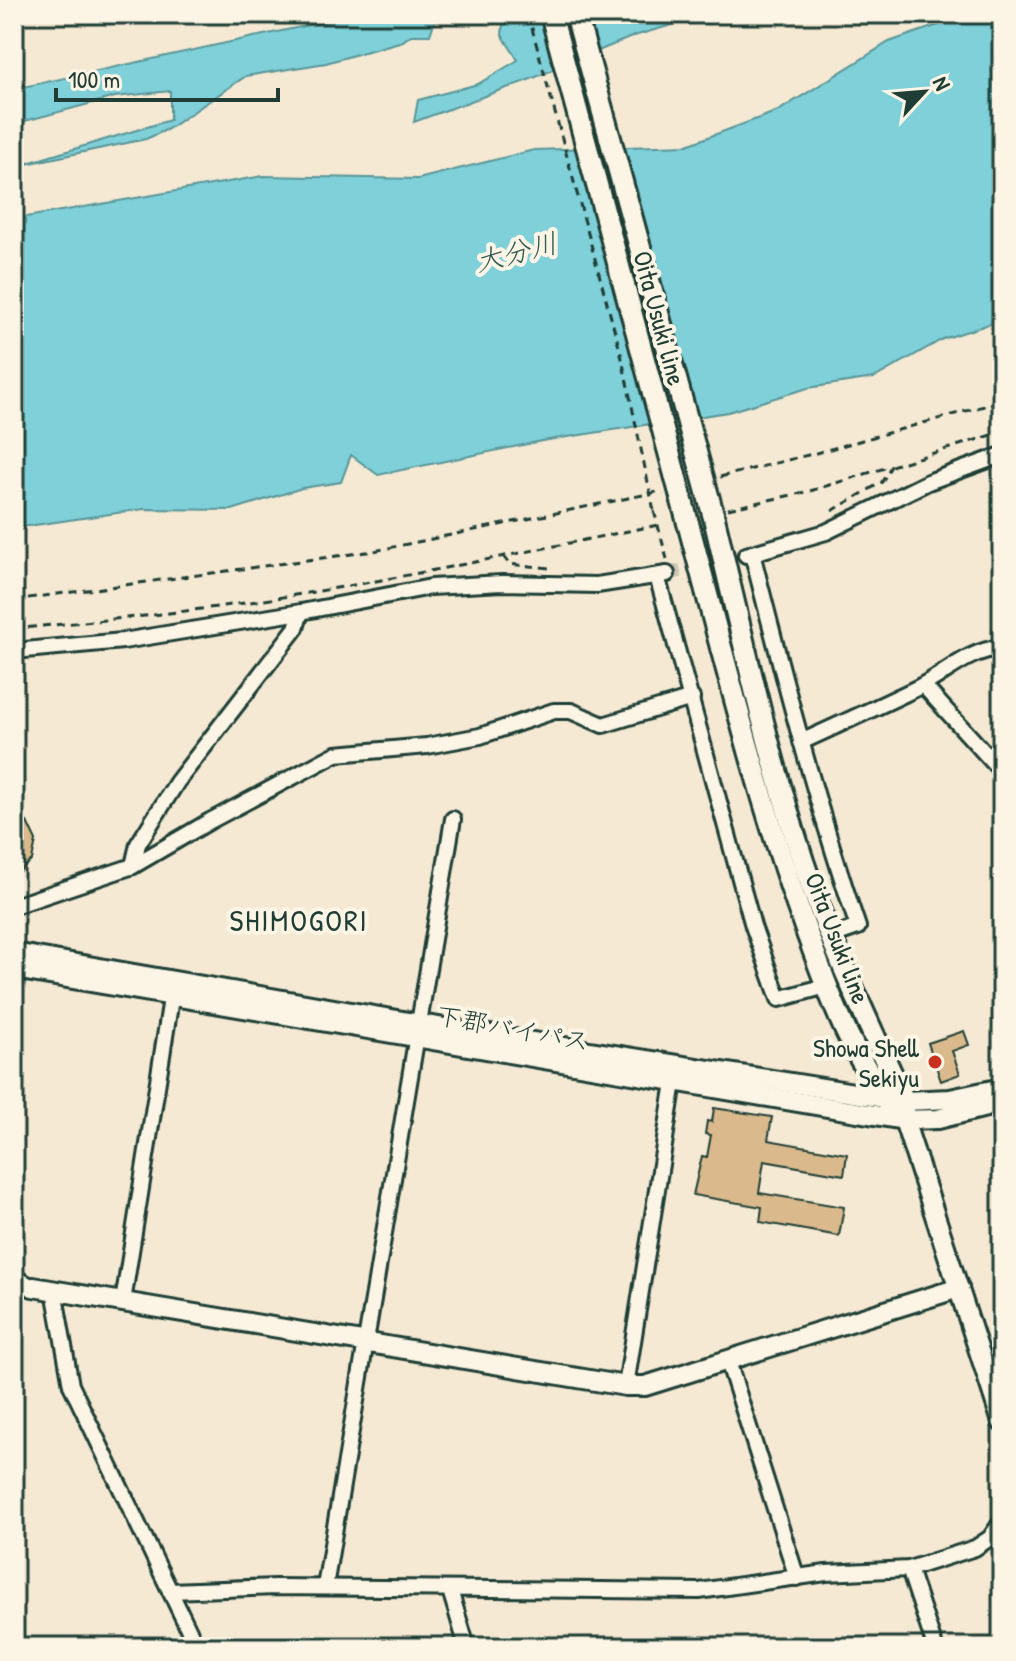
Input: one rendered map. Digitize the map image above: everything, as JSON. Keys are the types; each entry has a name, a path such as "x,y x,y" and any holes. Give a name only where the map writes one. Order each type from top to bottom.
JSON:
{"main road":[{"name":"Oita Usuki line","path":"551,14 782,865 826,986 856,1055 898,1107"},
{"name":"Oita Usuki line","path":"576,14 721,511 776,771 804,863 898,1107"}],"street":[{"path":"832,936 858,927 842,884 749,554 826,532 928,482 1002,455"},
{"path":"14,651 123,641 431,587 502,583 597,585 662,575 753,926 779,999 826,986"},
{"path":"133,866 138,844 177,782 296,628 301,612"},
{"path":"801,742 923,685 957,661 990,648 1002,647"},
{"path":"923,685 1002,772"},
{"path":"14,906 133,866 336,754 427,746 480,736 554,711 571,711 603,725 692,698"},
{"path":"325,1587 453,819"},
{"name":"下郡バイパス","path":"14,953 173,989"},
{"name":"下郡バイパス","path":"14,969 173,989 898,1107 938,1119 1002,1103"},
{"path":"123,1302 173,989"},
{"name":"下郡バイパス","path":"419,1031 674,1082 898,1107 1002,1088"},
{"path":"626,1386 674,1082"},
{"path":"898,1107 1002,1422"},
{"path":"14,1277 33,1287 626,1386 668,1381 959,1288"},
{"path":"14,1292 33,1287"},
{"path":"54,1290 71,1385 197,1647"},
{"path":"728,1361 797,1578"},
{"path":"170,1591 325,1587 677,1592 826,1573 909,1569 975,1548 990,1538 1002,1521"},
{"path":"909,1569 935,1647"},
{"path":"450,1590 467,1647"}],"path":[{"path":"528,14 621,354 654,511"},
{"path":"715,478 1002,401"},
{"path":"721,511 810,491 1002,432"},
{"path":"828,514 882,482 891,466"},
{"path":"14,600 374,551 672,488"},
{"path":"14,629 178,612 306,593 574,544 658,525"}],"water":[{"path":"360,14 437,14 430,35 411,35 403,41 326,63 246,76 168,129 146,139 21,165 170,120 170,91 115,97 14,124 14,89"},
{"path":"504,14 710,14 634,36 531,79 414,122 418,100 478,84 518,60 502,35"},
{"name":"大分川","path":"970,14 1002,14 1002,320 943,339 874,378 808,388 728,412 542,441 378,475 351,455 341,482 302,488 232,510 144,509 14,528 14,219 263,176 418,179 534,150 687,145 778,111 889,42"}],"building":[{"path":"14,813 27,822 36,841 32,860 14,876"},
{"path":"964,1031 969,1045 952,1051 960,1074 941,1081 928,1043"},
{"path":"714,1108 772,1117 768,1140 847,1154 844,1175 764,1161 759,1193 844,1207 839,1236 760,1222 762,1207 693,1195 702,1156 707,1157 711,1135 705,1134 707,1121 712,1122"}],"tunnel":[{"path":"667,574 746,555"}],"place":[{"name":"Showa Shell Sekiyu","path":"935,1062"}],"district":[{"name":"SHIMOGORI","path":"299,920"}]}
